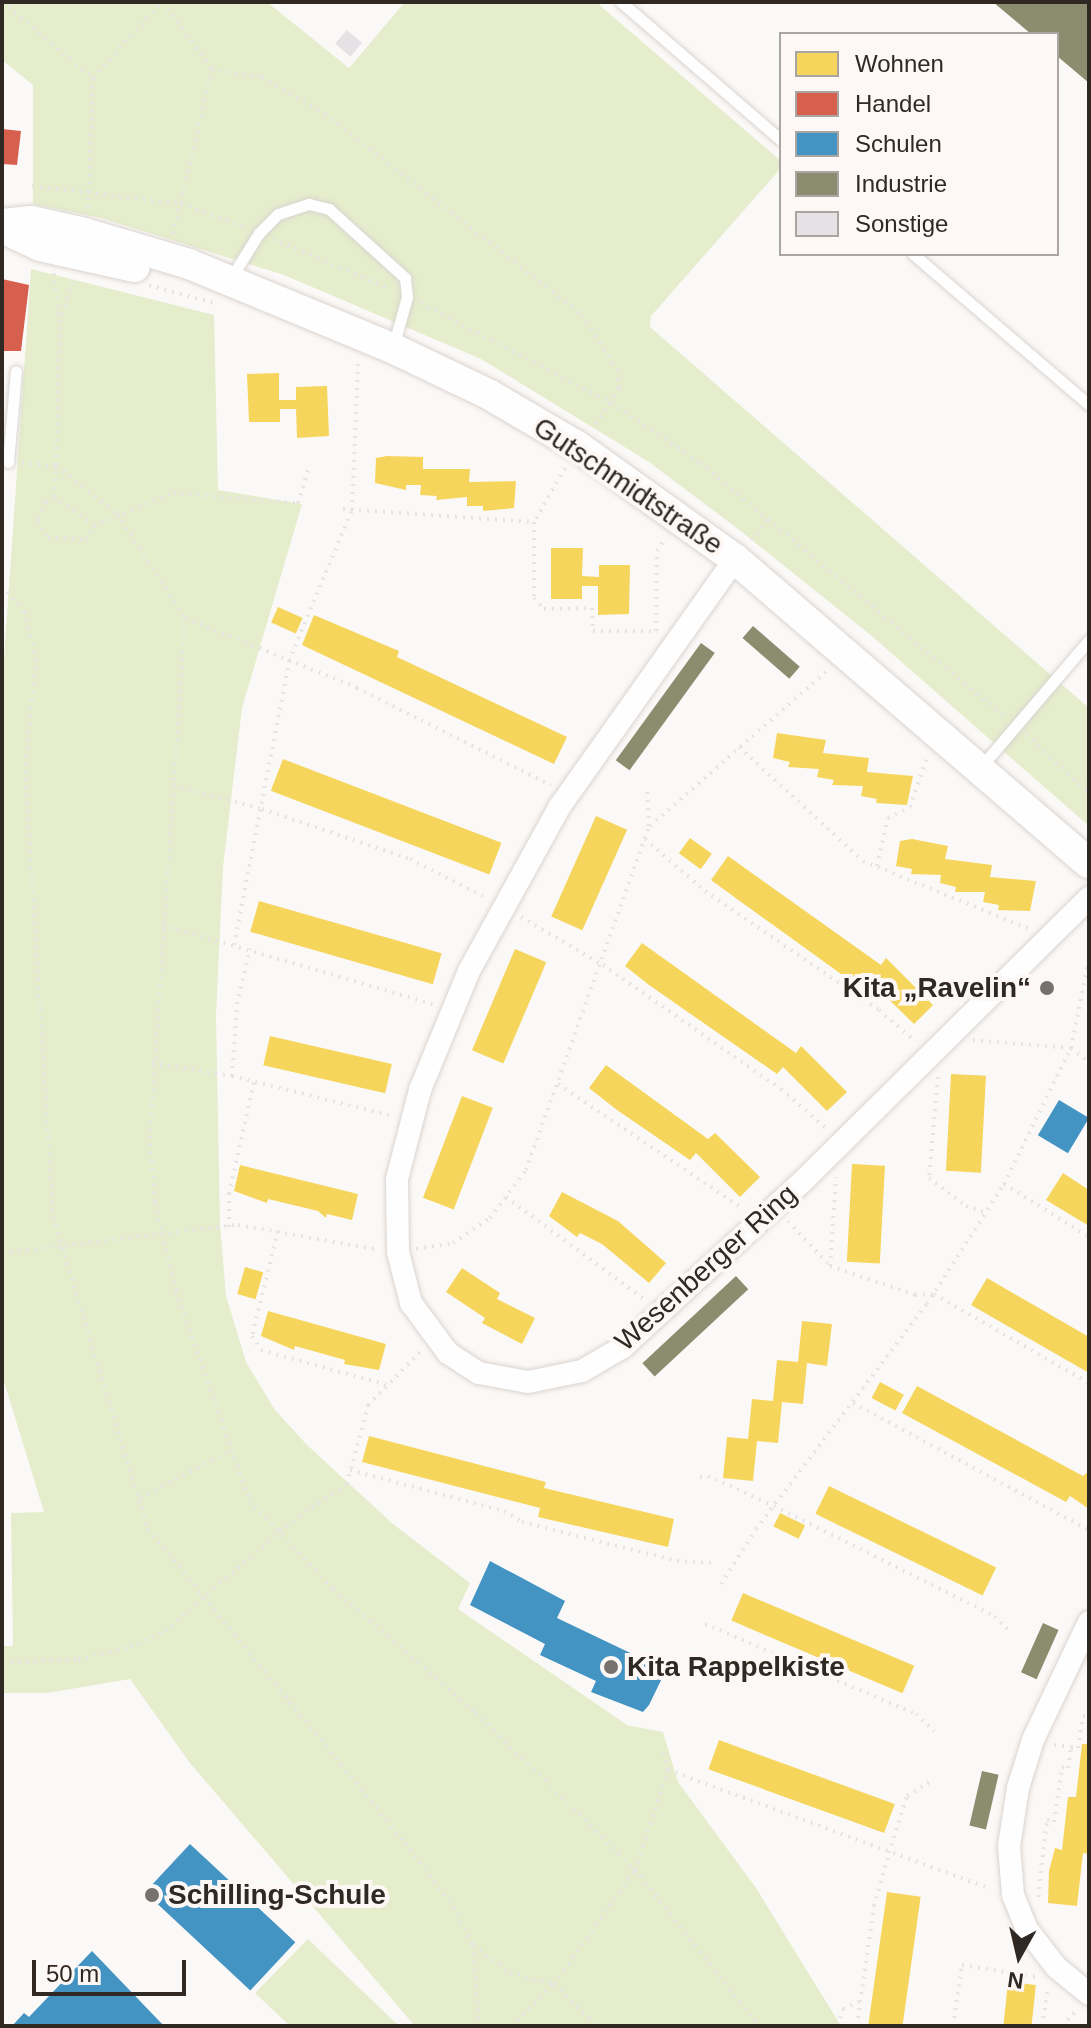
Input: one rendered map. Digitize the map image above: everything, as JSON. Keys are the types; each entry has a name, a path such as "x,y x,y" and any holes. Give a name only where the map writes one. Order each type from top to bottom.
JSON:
{"street":[{"name":"Gutschmidtstraße","path":"2,226 31,221 85,233 189,264 227,295 490,395 569,461 735,559 1089,863"},
{"name":"Wesenberger Ring","path":"735,559 568,793 503,906 451,1010 410,1121 397,1179 398,1252 411,1303 434,1337 479,1373 528,1382 582,1371 623,1347 662,1315 835,1150 1089,898"},
{"path":"1089,1622 1045,1711 1018,1788 1009,1846 1016,1905 1056,1967 1089,1994"}],"lane":[{"path":"621,2 779,138"},
{"path":"227,295 259,233 278,214 309,204 329,209 405,278 405,307 382,355"},
{"path":"915,256 1089,405"},
{"path":"8,462 16,371"},
{"path":"979,768 1089,640"}],"path":[{"path":"2,2 93,78"},
{"path":"88,221 93,78 162,2 212,70 262,77 325,114 514,257 582,315 617,370 619,389 611,403"},
{"path":"171,245 212,70"},
{"path":"32,186 89,189"},
{"path":"54,269 60,322 57,466 55,497 41,508 37,521 42,534 55,540 86,539 94,526 173,493 205,492 298,503 309,468"},
{"path":"60,322 77,270"},
{"path":"141,283 227,295"},
{"path":"360,357 382,355"},
{"path":"234,945 289,661 352,510 358,364"},
{"path":"569,461 534,522 534,598 544,609 592,608 593,631 683,632"},
{"path":"8,462 57,466 117,514 185,618 357,688 568,793"},
{"path":"55,497 94,526"},
{"path":"343,509 534,522"},
{"path":"656,631 657,551 664,540"},
{"path":"2,586 25,612 34,632 34,694 25,770 53,1217 148,1529 201,1600 282,1687 453,1907 473,1945 479,2026"},
{"path":"185,618 152,1063 150,1136 162,1236 230,1451 249,1500 279,1536 476,1713 635,1870 759,2026"},
{"path":"822,663 834,673"},
{"path":"649,826 826,672"},
{"path":"877,866 888,818 910,807 928,758 918,746"},
{"path":"739,747 863,861 1049,937"},
{"path":"173,785 260,808 410,859 503,906 603,965 781,1089 835,1150 837,1168 830,1266"},
{"path":"2,1253 229,1227 278,1231 398,1252 453,1243 490,1218 526,1170 603,965 649,826 647,788"},
{"path":"645,839 705,891 879,1010 931,1054 938,1068 929,1178 966,1206 986,1213"},
{"path":"162,925 451,1010"},
{"path":"232,1076 237,1004 250,949"},
{"path":"721,1584 774,1506 934,1294 1004,1184 1071,1048 1089,959"},
{"path":"954,1031 963,1040 1071,1048 1089,1062"},
{"path":"152,1063 232,1076 410,1121"},
{"path":"229,1227 229,1194 254,1082"},
{"path":"558,1084 768,1214 830,1266 915,1295 934,1294 1089,1383"},
{"path":"1004,1184 1089,1237"},
{"path":"506,1197 612,1271 662,1315"},
{"path":"278,1231 252,1336 261,1350 388,1385"},
{"path":"2,1663 78,1659 130,1647 165,1631 347,1484 368,1405 434,1337"},
{"path":"853,1403 1089,1530"},
{"path":"139,1498 230,1451"},
{"path":"350,1470 504,1511 522,1522 677,1561 713,1563"},
{"path":"700,1477 708,1476 774,1506 995,1616 1011,1633"},
{"path":"705,1624 916,1714 934,1731"},
{"path":"668,1770 889,1853 1016,1905 1037,1902 1047,1820 1054,1822 1062,1767 1068,1768 1071,1747 1080,1749 1083,1716 1089,1717"},
{"path":"511,2026 554,1984 635,1870 668,1770 663,1753"},
{"path":"857,2026 874,1906 889,1853 907,1796 929,1782"},
{"path":"473,1945 510,1973 554,1984 597,2026"},
{"path":"953,2026 962,1965 1049,1979 1042,2026"},
{"path":"838,2026 843,2009 861,2001"}],"green space":[{"path":"2,2 267,2 349,68 405,2 596,2 779,159 779,170 651,316 650,327 1089,708 1089,826 873,637 742,532 649,462 481,359 284,275 101,218 33,204 33,85 2,60"},
{"path":"31,269 214,315 218,490 302,504 242,708 223,867 216,1015 220,1225 226,1296 246,1362 275,1410 307,1445 393,1524 470,1583 458,1609 627,1725 663,1732 678,1782 756,1888 841,2026 415,2026 190,1763 130,1679 47,1693 2,1693 2,1646 13,1646 11,1513 44,1512 2,1375 2,688"},
{"path":"308,1939 399,2026 290,2026 255,1993"}],"building: Wohnen":[{"path":"279,373 279,400 296,400 296,387 327,386 329,436 297,438 296,409 280,409 280,422 249,422 247,374"},
{"path":"423,457 423,469 470,469 469,482 516,481 514,508 483,511 483,506 467,506 467,497 436,500 437,496 420,495 421,485 406,485 406,490 375,483 376,458"},
{"path":"551,548 583,548 582,576 599,577 599,565 630,565 629,614 598,615 598,586 582,586 582,599 551,599"},
{"path":"278,607 303,618 296,634 271,623"},
{"path":"314,615 399,651 397,657 567,737 554,764 302,645"},
{"path":"777,733 826,740 823,753 869,758 867,772 913,776 907,805 876,803 877,799 861,796 863,786 832,785 834,780 817,777 819,769 788,767 790,762 773,758"},
{"path":"283,759 501,843 489,875 271,791"},
{"path":"596,816 627,830 582,930 551,916"},
{"path":"690,838 712,854 701,869 679,853"},
{"path":"912,839 948,846 945,859 992,865 990,877 1036,881 1030,911 998,910 999,905 983,902 985,892 955,892 956,887 940,883 941,875 911,874 912,869 896,866 900,841"},
{"path":"728,856 881,965 886,958 933,1005 914,1024 870,981 865,988 841,974 737,899 711,880"},
{"path":"259,901 442,953 433,984 250,932"},
{"path":"642,943 796,1053 801,1046 847,1092 827,1111 783,1067 777,1074 649,985 625,966"},
{"path":"515,949 546,962 503,1064 472,1050"},
{"path":"270,1036 392,1064 385,1093 263,1065"},
{"path":"606,1065 708,1139 715,1133 760,1177 740,1197 696,1153 690,1160 617,1110 589,1088"},
{"path":"951,1074 986,1076 981,1173 946,1171"},
{"path":"462,1096 493,1108 454,1210 423,1198"},
{"path":"852,1164 885,1166 880,1264 847,1262"},
{"path":"240,1165 358,1194 352,1220 327,1214 326,1218 318,1211 268,1199 267,1203 234,1191"},
{"path":"1063,1173 1089,1190 1089,1226 1046,1200"},
{"path":"562,1192 618,1221 666,1263 649,1283 602,1244 580,1233 577,1237 549,1216"},
{"path":"245,1267 263,1272 256,1299 237,1294"},
{"path":"462,1268 500,1293 497,1299 535,1318 522,1344 482,1323 485,1318 446,1292"},
{"path":"987,1278 1089,1337 1089,1373 971,1305"},
{"path":"268,1311 386,1344 379,1370 344,1364 345,1360 295,1346 294,1350 261,1336"},
{"path":"802,1321 832,1324 827,1366 807,1363 803,1404 782,1402 778,1443 757,1441 753,1481 723,1478 727,1437 748,1439 752,1399 773,1401 777,1360 798,1362"},
{"path":"880,1382 904,1395 895,1411 872,1398"},
{"path":"917,1386 1083,1476 1089,1471 1089,1509 1070,1496 1066,1502 902,1413"},
{"path":"369,1436 546,1482 544,1488 674,1519 668,1547 538,1517 540,1508 362,1462"},
{"path":"829,1486 996,1568 983,1595 815,1514"},
{"path":"780,1513 805,1525 799,1539 773,1526"},
{"path":"743,1593 914,1666 902,1693 731,1621"},
{"path":"719,1740 895,1804 884,1833 708,1769"},
{"path":"1082,1744 1089,1744 1089,1854 1083,1853 1077,1906 1048,1903 1049,1871 1055,1848 1062,1850 1068,1797 1076,1797"},
{"path":"887,1892 921,1897 903,2026 868,2026"},
{"path":"1008,1982 1036,1985 1032,2026 1003,2026"}],"building: Handel":[{"path":"2,129 21,131 17,165 2,164"},
{"path":"2,279 29,285 21,351 2,351"}],"building: Schulen":[{"path":"1059,1100 1089,1118 1068,1153 1038,1135"},
{"path":"490,1561 565,1601 557,1618 666,1670 643,1712 591,1692 596,1681 540,1655 545,1644 470,1605"},
{"path":"190,1844 295,1942 250,1990 145,1892"},
{"path":"92,1951 164,2026 12,2026 24,2013 29,2017"}],"building: Industrie":[{"path":"993,2 1089,2 1089,83 1059,58 1059,32 1029,32"},
{"path":"753,626 800,667 789,679 743,638"},
{"path":"701,643 715,653 630,770 616,760"},
{"path":"736,1276 748,1289 655,1376 642,1363"},
{"path":"1043,1623 1059,1630 1037,1679 1021,1672"},
{"path":"982,1771 999,1775 986,1829 969,1826"}],"building: Sonstige":[{"path":"347,30 362,43 350,57 335,44"}],"place":[{"name":"Kita „Ravelin“","path":"1047,988"},
{"name":"Kita Rappelkiste","path":"611,1667"},
{"name":"Schilling-Schule","path":"152,1895"}]}
